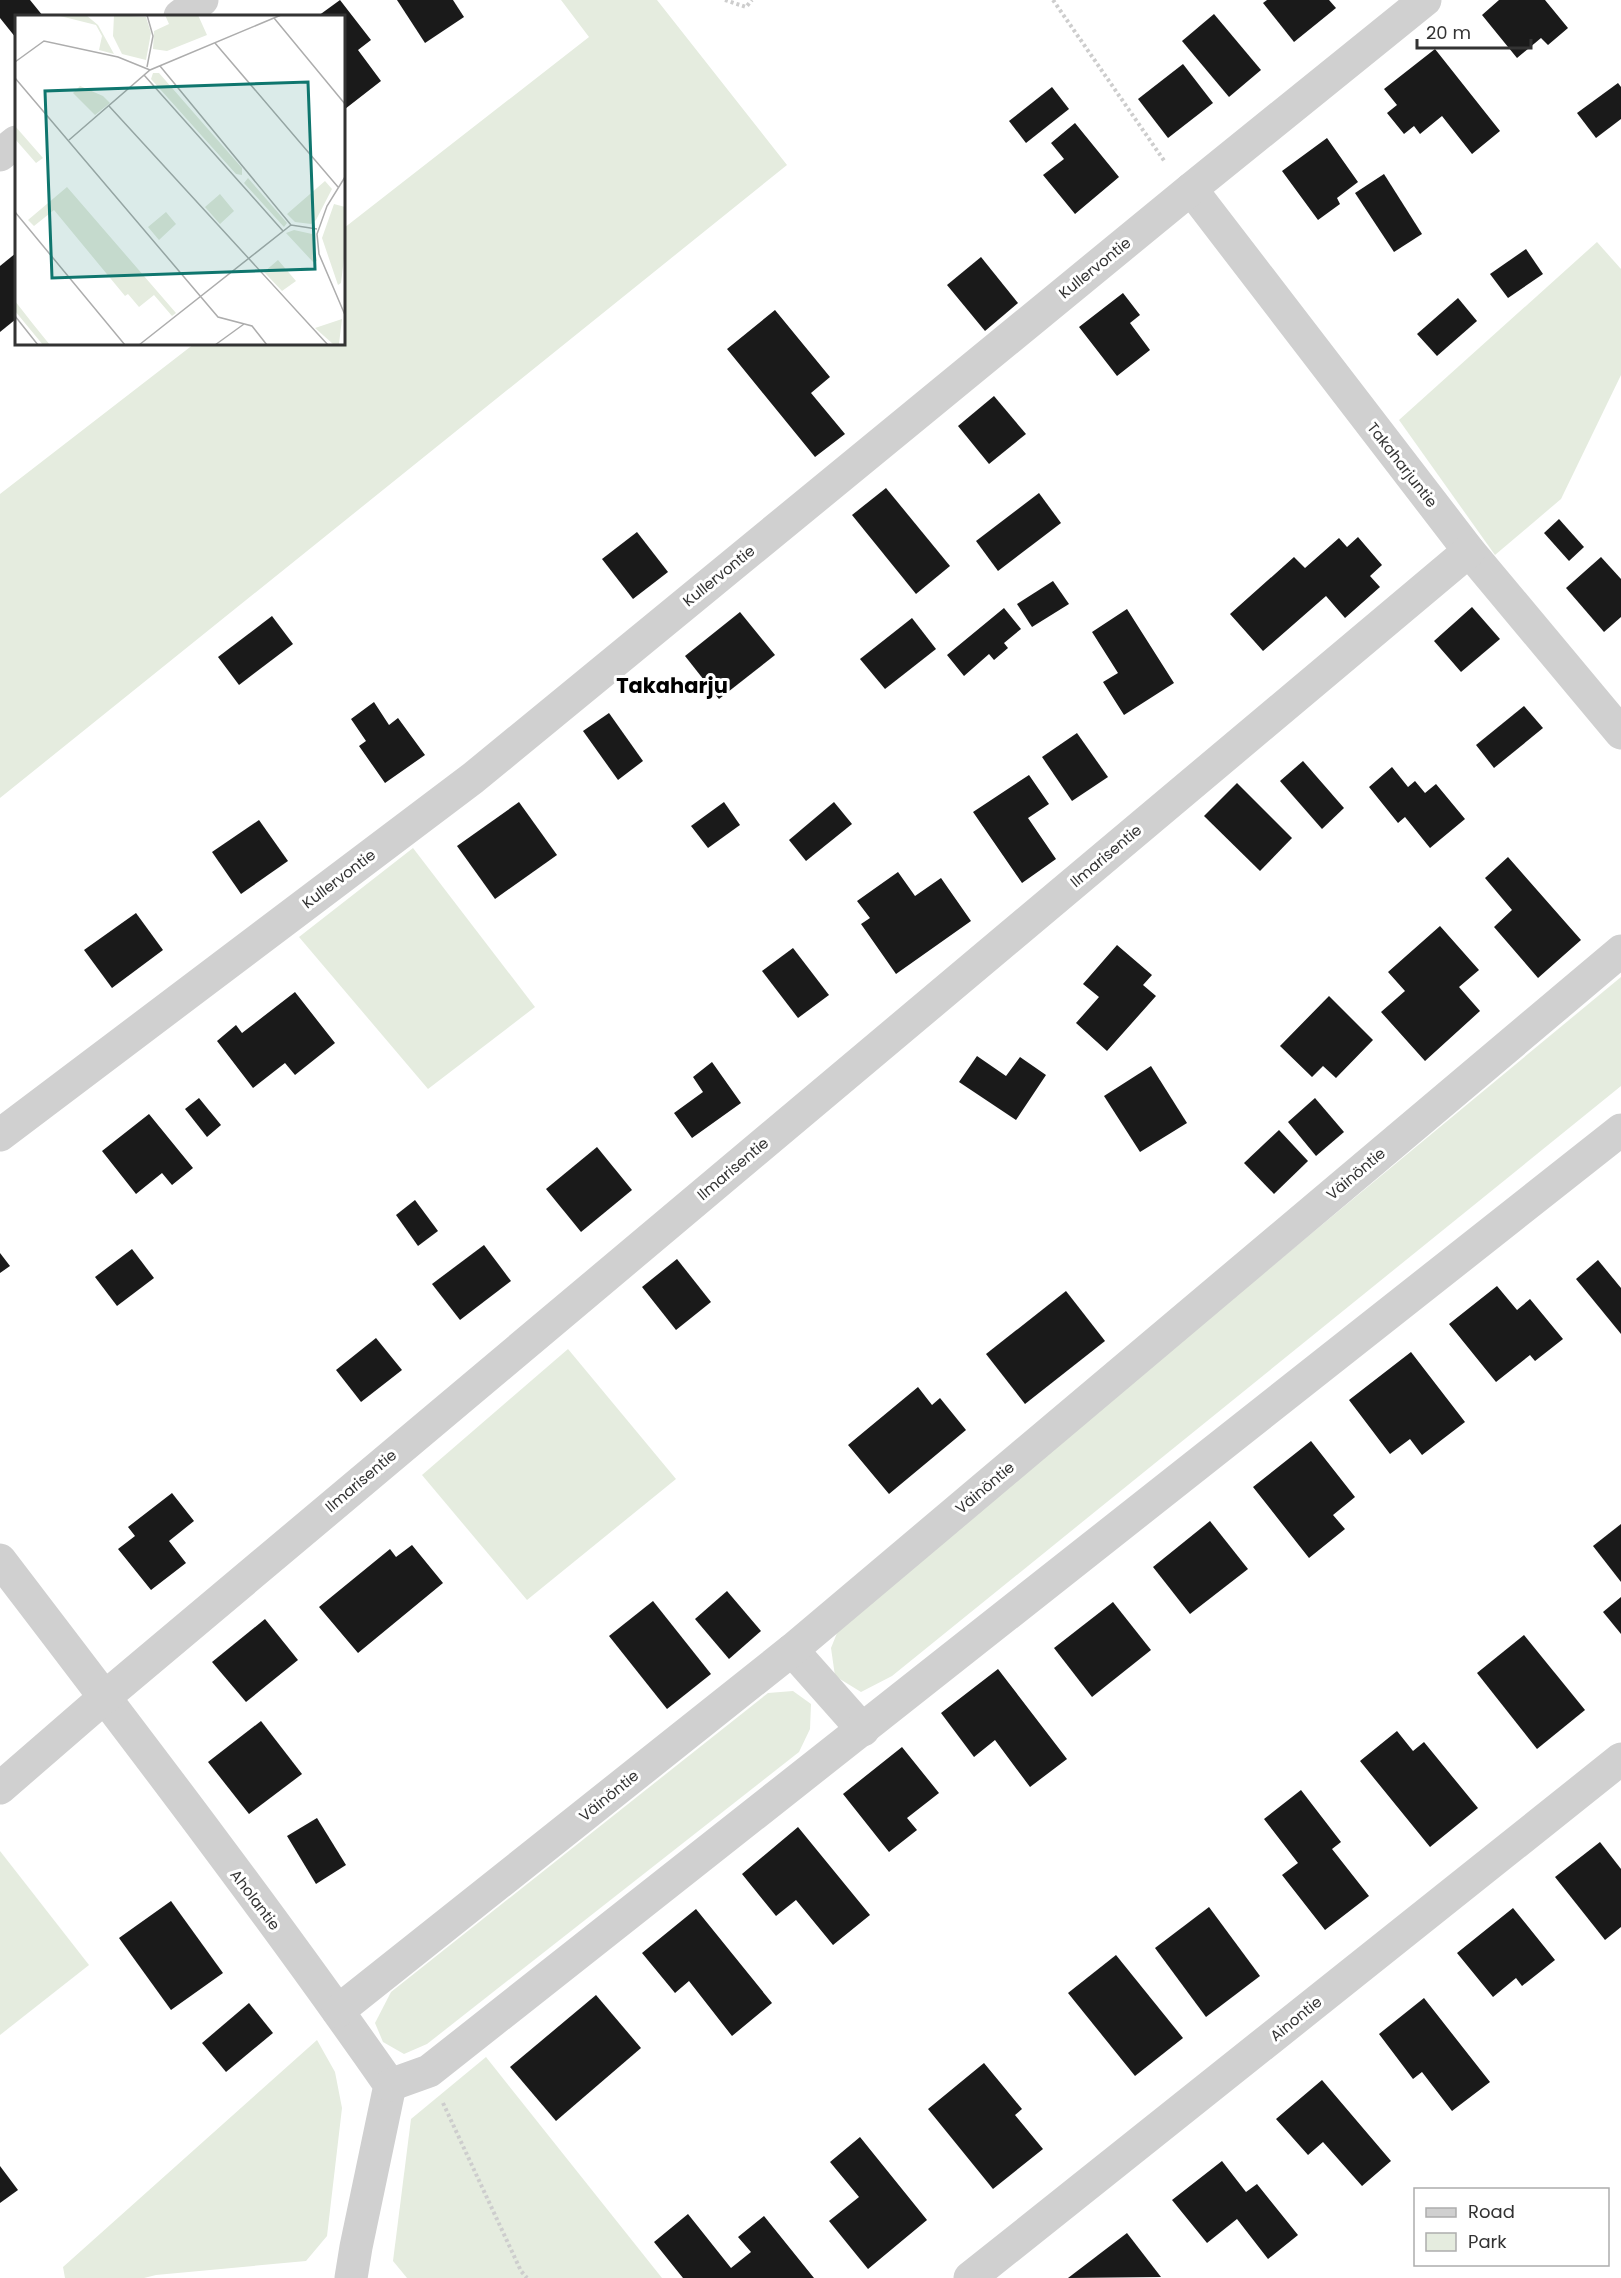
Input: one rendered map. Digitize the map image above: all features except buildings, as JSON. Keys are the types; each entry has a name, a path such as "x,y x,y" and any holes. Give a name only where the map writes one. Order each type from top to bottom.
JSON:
{"street":[{"path":"181,15 202,0"},
{"name":"Kullervontie","path":"0,1135 473,778 1425,0"},
{"path":"0,155 15,143"},
{"name":"Takaharjuntie","path":"1191,189 1469,551 1621,734"},
{"name":"Ilmarisentie","path":"0,1788 105,1696 1469,551"},
{"name":"Väinöntie","path":"338,2011 792,1650 1621,951"},
{"path":"351,2278 390,2085 429,2072 1621,1130"},
{"name":"Aholantie","path":"0,1560 105,1696 390,2085"},
{"path":"792,1650 863,1730"},
{"name":"Ainontie","path":"970,2278 1621,1759"}],"path":[{"path":"724,0 746,7 753,0"},
{"path":"1053,0 1173,174 1191,189"},
{"path":"429,2072 484,2195 521,2271 527,2278"}],"green space":[{"path":"561,0 657,0 787,165 0,798 0,494 193,345 345,345 345,227 589,37"},
{"path":"1597,242 1621,269 1621,375 1561,499 1495,555 1399,420"},
{"path":"413,848 535,1007 428,1089 299,937"},
{"path":"1621,977 1621,1086 892,1676 861,1692 835,1676 831,1648 841,1623"},
{"path":"568,1349 676,1479 527,1600 422,1475"},
{"path":"793,1691 811,1704 810,1729 799,1752 427,2044 404,2054 383,2042 375,2023 391,1992 768,1693"},
{"path":"0,1851 89,1965 0,2035"},
{"path":"317,2040 335,2072 342,2108 327,2236 306,2261 144,2278 65,2278 63,2267"},
{"path":"486,2057 662,2278 407,2278 393,2261 411,2119"}],"district":[{"name":"Takaharju","path":"672,686"}]}
